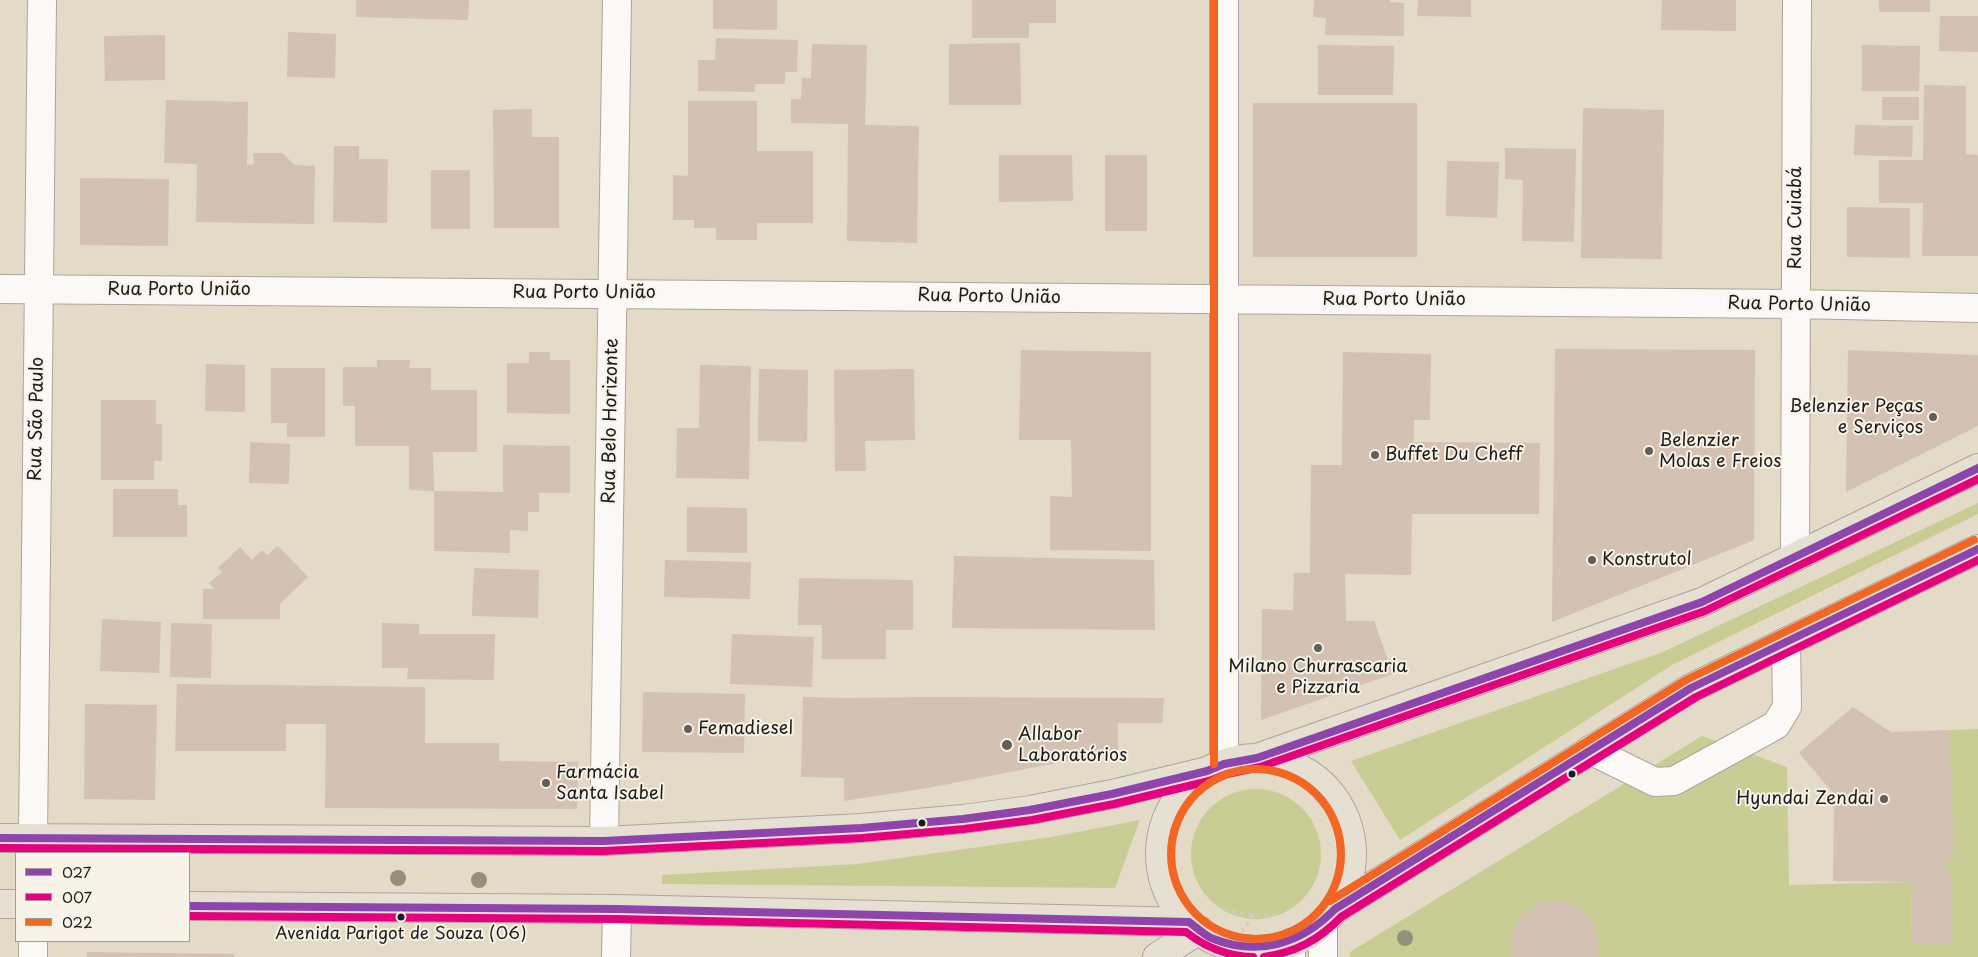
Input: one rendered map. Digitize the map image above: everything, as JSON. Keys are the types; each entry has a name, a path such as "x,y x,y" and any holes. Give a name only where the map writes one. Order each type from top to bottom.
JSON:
{"main road":[{"path":"0,838 33,848 604,841 861,828 963,819 1030,810 1112,794 1257,758 1702,602 1978,468"},
{"path":"1216,767 1185,790 1169,813 1161,840 1161,869 1170,896 1194,926 1224,952 1279,951 1308,935 1329,916 1691,688 1978,549"},
{"path":"1257,758 1286,762 1312,776 1334,796 1347,822 1353,851 1349,880 1329,916"},
{"path":"0,904 15,904"},
{"path":"190,906 617,909 1194,926"},
{"path":"1157,957 1194,926"}],"street":[{"name":"Rua São Paulo","path":"33,848 42,0"},
{"name":"Rua Belo Horizonte","path":"604,841 617,0"},
{"path":"1216,767 1224,299 1224,0"},
{"name":"Rua Cuiabá","path":"1795,557 1797,0"},
{"name":"Rua Porto União","path":"0,289 1796,304 1978,308"},
{"path":"1590,750 1655,782 1674,781 1776,725 1786,708 1786,642"},
{"path":"616,957 617,909"},
{"path":"1322,957 1329,916"},
{"path":"33,942 33,957"}],"path":[{"path":"1221,908 1228,912 1253,915 1281,913"},
{"path":"1224,952 1253,915"}],"green space":[{"path":"1978,503 1978,514 1672,665 1400,840 1351,761 1663,652"},
{"path":"1978,729 1978,957 1350,957 1350,952 1702,736 1787,767 1789,885 1912,882 1911,944 1950,944 1952,877 1944,864 1949,730"},
{"path":"1256,789 1281,794 1302,808 1316,829 1321,854 1316,879 1302,900 1281,914 1256,919 1231,914 1210,900 1196,879 1191,854 1196,829 1210,808 1231,794"},
{"path":"1140,820 1115,888 662,884 662,875 857,864 1051,837"}],"building":[{"path":"356,0 469,0 468,20 356,17"},
{"path":"713,0 777,0 777,30 713,29"},
{"path":"972,0 1056,0 1056,23 1029,23 1029,38 972,38"},
{"path":"1314,0 1390,0 1390,2 1404,3 1404,36 1325,35 1326,18 1313,17"},
{"path":"1418,0 1471,0 1471,17 1417,16"},
{"path":"1662,0 1736,0 1736,31 1661,30"},
{"path":"1879,0 1930,0 1930,12 1879,12"},
{"path":"1940,16 1978,16 1978,52 1939,51"},
{"path":"288,32 336,34 335,78 287,77"},
{"path":"165,35 165,80 105,81 104,36"},
{"path":"716,38 798,40 797,72 785,72 785,84 755,84 755,92 698,91 698,60 715,60"},
{"path":"1020,43 1021,105 949,105 949,44"},
{"path":"812,44 867,45 865,125 919,126 917,243 847,241 848,124 791,123 791,99 801,99 802,78 811,78"},
{"path":"1318,45 1394,46 1393,95 1318,95"},
{"path":"1862,45 1920,46 1919,91 1862,91"},
{"path":"1924,85 1966,86 1966,154 1978,155 1978,256 1922,256 1923,203 1879,203 1879,160 1923,160"},
{"path":"1882,97 1919,97 1919,120 1882,120"},
{"path":"166,100 248,102 247,165 254,164 253,153 282,153 295,165 315,166 314,224 196,222 197,164 164,163"},
{"path":"688,101 757,101 757,151 813,151 813,223 757,223 757,240 716,240 716,228 694,228 694,220 673,220 673,175 688,176"},
{"path":"1253,103 1417,103 1417,257 1253,257"},
{"path":"1583,108 1664,110 1662,259 1581,258"},
{"path":"532,109 532,137 559,137 559,228 494,228 493,110"},
{"path":"1855,125 1913,126 1912,157 1854,155"},
{"path":"334,146 359,146 359,159 388,159 387,223 333,222"},
{"path":"1505,148 1576,149 1574,242 1522,241 1523,180 1505,179"},
{"path":"999,155 1072,155 1073,201 999,202"},
{"path":"1105,155 1147,155 1147,231 1105,231"},
{"path":"1447,161 1499,162 1497,218 1446,216"},
{"path":"431,170 470,170 470,229 431,229"},
{"path":"80,178 169,179 168,246 80,245"},
{"path":"1847,207 1910,208 1910,258 1847,257"},
{"path":"1555,349 1755,350 1754,540 1552,622"},
{"path":"1021,350 1151,352 1151,551 1050,550 1050,496 1072,497 1071,440 1019,440"},
{"path":"1848,350 1978,355 1978,426 1846,492"},
{"path":"529,352 550,352 550,360 570,360 570,414 507,413 507,363 529,363"},
{"path":"1343,352 1431,354 1430,420 1414,420 1414,442 1540,443 1539,514 1412,514 1411,575 1345,574 1346,621 1374,621 1393,674 1261,720 1262,609 1293,610 1294,573 1310,573 1311,465 1342,465"},
{"path":"377,360 410,360 409,368 431,368 431,390 477,390 477,452 433,452 434,491 409,490 409,446 355,446 355,406 343,406 343,367 377,367"},
{"path":"206,364 245,365 245,412 205,411"},
{"path":"700,365 751,366 749,479 676,478 677,428 699,428"},
{"path":"271,368 325,368 325,437 287,437 287,423 271,423"},
{"path":"759,369 808,370 807,442 758,441"},
{"path":"914,369 915,440 865,441 866,471 835,471 834,370"},
{"path":"101,400 156,400 156,424 162,424 162,461 154,461 154,480 101,480"},
{"path":"250,442 290,444 289,484 249,483"},
{"path":"503,445 570,446 570,493 539,493 539,512 528,512 528,531 510,530 510,553 434,551 434,491 503,492"},
{"path":"113,489 178,489 178,505 187,505 187,537 113,537"},
{"path":"687,507 747,508 747,553 687,552"},
{"path":"278,546 308,577 280,604 280,619 203,619 203,589 215,589 209,583 222,572 218,568 240,547 252,560 262,550 267,555"},
{"path":"954,556 1154,560 1155,630 952,628"},
{"path":"665,560 751,562 750,599 664,597"},
{"path":"474,568 539,570 538,618 472,616"},
{"path":"799,578 913,580 913,630 886,630 886,659 822,659 822,625 798,625"},
{"path":"102,619 161,622 159,673 100,671"},
{"path":"171,623 212,624 211,678 170,677"},
{"path":"382,623 419,624 419,634 495,634 494,680 407,679 408,668 382,668"},
{"path":"732,634 814,637 812,687 730,684"},
{"path":"177,684 425,687 425,743 499,743 499,761 578,762 577,809 325,808 326,724 286,724 286,751 175,751"},
{"path":"643,692 745,694 744,753 642,752"},
{"path":"803,697 1164,698 1162,723 1118,723 1118,751 933,787 844,801 844,778 801,777"},
{"path":"85,704 157,705 155,800 84,799"},
{"path":"1853,707 1891,732 1949,730 1954,853 1944,864 1952,877 1951,944 1911,944 1912,882 1833,881 1834,794 1799,753"},
{"path":"1565,901 1579,908 1593,922 1599,945 1597,957 1513,957 1511,952 1512,935 1520,917 1538,903"},
{"path":"87,952 234,954 234,957 87,957"}],"transit line":[{"name":"022","path":"1214,0 1214,764"},
{"name":"027","path":"0,838 604,841 861,828 963,819 1030,810 1112,794 1207,771 1224,764 1257,758 1702,602 1978,468"},
{"name":"007","path":"0,848 604,851 862,838 964,829 1032,820 1114,804 1260,767 1705,611 1978,479"},
{"name":"022","path":"1330,901 1686,680 1974,540"},
{"name":"027","path":"190,906 617,909 1189,922 1211,938 1228,944 1245,946 1278,944 1308,931 1335,909 1691,688 1978,549"},
{"name":"007","path":"1264,957 1286,952 1306,944 1341,917 1696,697 1978,560"},
{"name":"022","path":"1264,769 1289,775 1310,788 1322,800 1338,829 1341,854 1340,871 1335,887 1322,908 1310,920 1281,936 1248,939 1223,933 1202,920 1190,908 1174,879 1171,846 1177,821 1190,800 1202,788 1231,772 1264,769"},
{"name":"007","path":"190,916 617,919 1186,932 1201,943 1217,950 1234,955 1253,957"}],"place":[{"name":"Belenzier Peças e Serviços","path":"1933,417"},
{"name":"Belenzier Molas e Freios","path":"1649,451"},
{"name":"Buffet Du Cheff","path":"1375,455"},
{"name":"Konstrutol","path":"1592,560"},
{"name":"Milano Churrascaria e Pizzaria","path":"1318,648"},
{"name":"Femadiesel","path":"688,729"},
{"name":"Allabor Laboratórios","path":"1007,745"},
{"name":"Farmácia Santa Isabel","path":"546,783"},
{"name":"Hyundai Zendai","path":"1884,799"},
{"name":"Avenida Parigot de Souza (06)","path":"401,917"}]}
